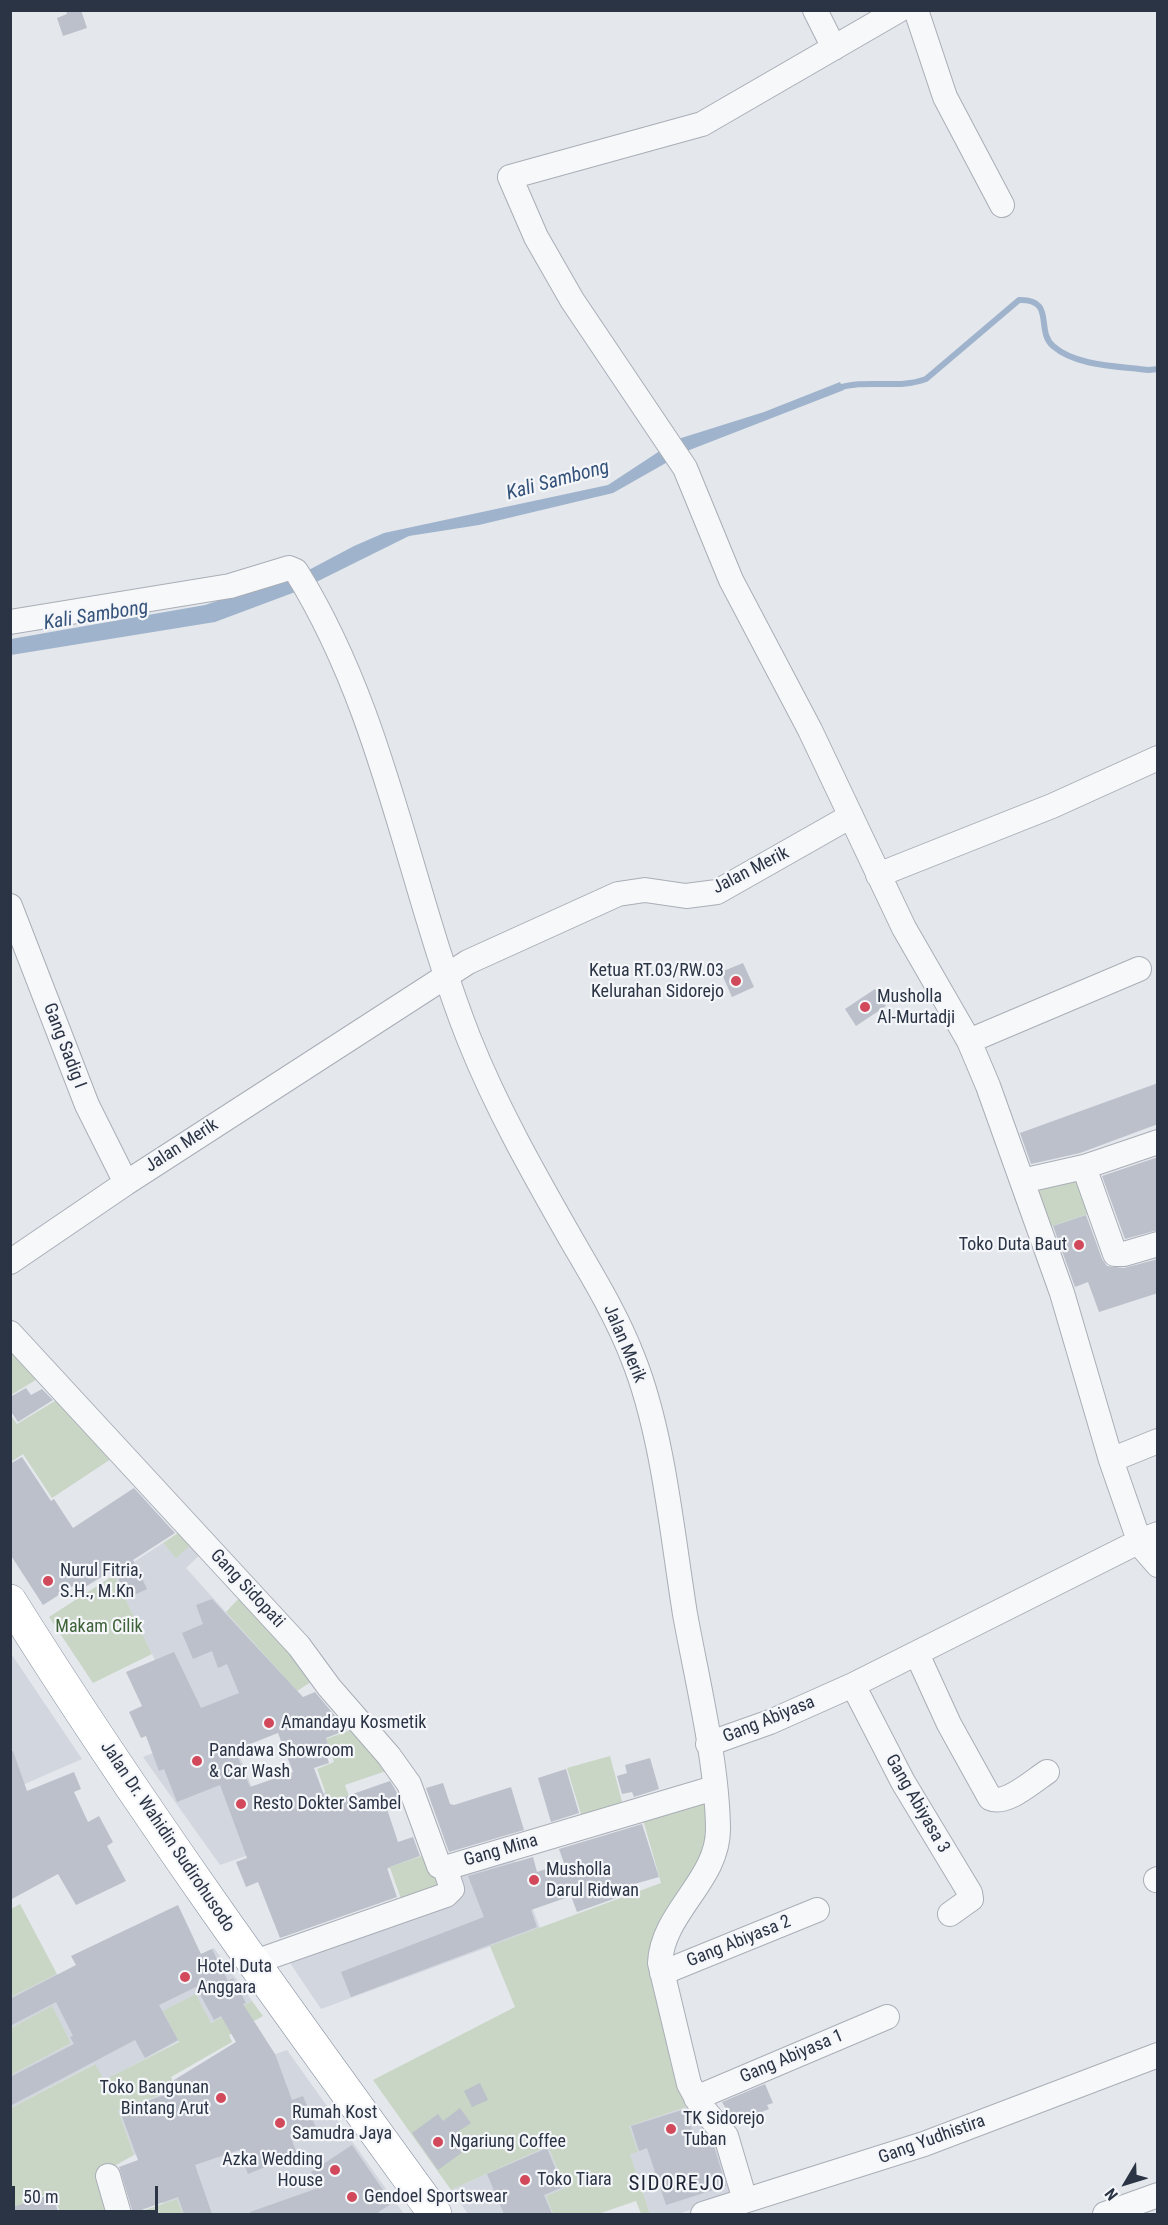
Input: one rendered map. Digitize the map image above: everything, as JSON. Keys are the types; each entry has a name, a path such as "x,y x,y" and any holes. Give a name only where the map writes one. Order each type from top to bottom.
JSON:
{"highway":[{"name":"Jalan Dr. Wahidin Sudirohusodo","path":"10,1601 116,1764 252,1963 435,2214"}],"street":[{"path":"815,10 834,48"},
{"path":"899,10 702,124 510,177 555,271 685,468 730,580 810,730 917,954 969,1041 988,1086 1062,1293 1111,1460 1149,1537 1158,1566"},
{"path":"916,10 945,97 1002,205"},
{"name":"Jalan Merik","path":"10,622 230,586 289,568 296,571 330,629 364,713 446,976 496,1100 600,1290 641,1379 651,1418 708,1744"},
{"path":"878,875 1052,806 1158,758"},
{"name":"Jalan Merik","path":"10,1262 126,1183 446,976 481,956 618,894 645,890 686,896 717,892 851,816"},
{"name":"Gang Sadig I","path":"10,906 77,1081 126,1183"},
{"path":"969,1041 1139,969"},
{"path":"1022,1181 1084,1167 1158,1142"},
{"path":"1084,1167 1114,1254 1124,1254 1158,1244"},
{"name":"Gang Sidopati","path":"10,1333 299,1646 329,1687 389,1756 413,1789 439,1866 446,1868"},
{"path":"1111,1460 1158,1441"},
{"name":"Gang Abiyasa","path":"745,2200 726,2136 696,2098 686,2077 660,1957 665,1940 709,1866 716,1849 718,1832 708,1744 770,1722 853,1685 1149,1537"},
{"path":"917,1654 949,1724 990,1798 995,1801 1005,1799 1047,1772"},
{"name":"Gang Abiyasa 3","path":"853,1685 903,1782 970,1893 970,1899 950,1914"},
{"name":"Gang Mina","path":"252,1963 446,1895 452,1886 446,1868 714,1788"},
{"name":"Gang Abiyasa 2","path":"662,1973 817,1910"},
{"name":"Gang Abiyasa 1","path":"696,2098 887,2017"},
{"name":"Gang Yudhistira","path":"703,2214 924,2144 1158,2055"},
{"path":"108,2176 119,2214"},
{"path":"1105,2214 1158,2195"}],"shaded area":[{"path":"195,1541 204,1551 186,1568 297,1691 189,1731 114,1575 163,1543 176,1557"},
{"path":"10,1652 82,1759 11,1790 10,1790"},
{"path":"227,1724 262,1813 326,1792 337,1824 220,1865 143,1757"},
{"path":"512,1854 540,1928 321,2009 286,1957 453,1871"},
{"path":"214,1948 252,2001 211,2023 196,1994 179,2041 103,2081 94,2064 11,2108 11,2075 71,2043 52,2007 11,2028 11,1997 57,1974 77,2012"},
{"path":"287,2050 404,2214 183,2214 177,2199 163,2204 145,2152 134,2155 118,2110"},
{"path":"689,2106 712,2131 735,2195 678,2214 650,2214 630,2154 637,2152 629,2126"},
{"path":"548,2146 565,2188 546,2196 553,2214 468,2214 451,2190"}],"green space":[{"path":"1076,1175 1088,1214 1047,1228 1033,1189"},
{"path":"10,1338 44,1375 11,1395 10,1395"},
{"path":"63,1396 117,1455 52,1498 23,1454 11,1462 10,1414 17,1424"},
{"path":"184,1529 195,1541 176,1558 163,1543"},
{"name":"Makam Cilik","path":"114,1575 152,1654 93,1683 49,1617"},
{"path":"243,1594 301,1659 311,1682 297,1691 226,1612"},
{"path":"356,1728 392,1769 345,1785 368,1850 382,1845 390,1867 430,1853 444,1893 404,1907 390,1868 357,1879 317,1769 334,1762 326,1739"},
{"path":"610,1756 624,1809 583,1821 567,1768"},
{"path":"710,1795 714,1831 663,1931 689,2106 629,2126 638,2152 630,2154 650,2214 641,2214 636,2201 598,2214 553,2214 546,2196 565,2188 548,2146 451,2190 373,2080 515,2007 490,1946 661,1883 642,1816"},
{"path":"20,1904 57,1974 11,1997 11,1909"},
{"path":"196,1994 211,2023 252,2001 263,2016 229,2035 232,2042 171,2077 176,2089 118,2110 134,2155 102,2173 113,2214 61,2214 52,2192 24,2203 28,2214 11,2214 11,2108 95,2064 104,2080 179,2042 163,2011"},
{"path":"52,2006 71,2043 11,2075 11,2028"},
{"path":"177,2199 183,2214 133,2214"}],"water":[{"path":"840,382 844,390 687,451 613,493 479,525 409,536 298,591 215,622 11,655 11,639 205,605 305,572 384,533 608,485 678,439 764,412"}],"building":[{"path":"66,10 81,10 87,28 63,36 57,18 67,14"},
{"path":"743,963 754,987 732,997 721,972"},
{"name":"Musholla Al-Murtadji","path":"875,989 886,1006 856,1026 845,1009"},
{"path":"1158,1083 1158,1124 1080,1153 1031,1164 1020,1133"},
{"path":"1158,1157 1158,1230 1125,1239 1102,1176"},
{"path":"1086,1215 1102,1259 1107,1266 1124,1268 1158,1259 1158,1293 1099,1312 1088,1282 1075,1287 1053,1226"},
{"path":"26,1388 31,1395 42,1389 53,1400 18,1422 10,1410 10,1397"},
{"path":"22,1457 51,1501 54,1499 73,1528 134,1488 175,1533 133,1560 147,1589 128,1598 115,1572 111,1571 77,1592 73,1586 43,1605 10,1554 10,1464"},
{"path":"212,1599 303,1697 315,1692 347,1730 326,1738 330,1751 326,1753 329,1763 314,1768 327,1803 390,1781 400,1801 386,1806 398,1842 413,1837 420,1856 387,1868 397,1897 280,1938 258,1882 246,1887 236,1862 247,1858 220,1785 177,1802 164,1769 159,1771 146,1736 141,1738 129,1712 142,1706 126,1672 174,1652 201,1708 239,1693 227,1664 218,1668 212,1651 193,1659 182,1633 203,1624 196,1605","holes":["278,1733 293,1772 250,1787 235,1750"]},
{"path":"10,1751 13,1751 27,1791 74,1772 81,1789 74,1792 88,1822 99,1816 113,1842 107,1846 126,1881 76,1905 58,1874 10,1900"},
{"path":"650,1758 659,1789 634,1797 632,1792 622,1794 617,1776 627,1773 625,1765"},
{"path":"566,1769 579,1813 551,1822 538,1778"},
{"path":"443,1783 450,1804 454,1805 511,1787 524,1830 449,1852 426,1788"},
{"path":"642,1824 659,1877 631,1885 633,1892 577,1912 571,1896 531,1910 537,1927 351,1997 341,1972 484,1917 468,1876 533,1857 537,1872 564,1863 559,1849"},
{"path":"178,1905 201,1954 212,1949 228,1981 233,1978 246,2003 243,2004 275,2054 292,2100 303,2096 316,2128 291,2138 297,2154 248,2174 239,2150 195,2165 212,2214 184,2214 178,2197 133,2213 119,2167 138,2160 120,2111 178,2090 174,2080 236,2042 221,2016 214,2020 196,1987 159,2005 178,2040 145,2058 135,2040 10,2106 10,2077 74,2044 70,2037 73,2036 56,2002 10,2026 10,1999 76,1965 71,1956"},
{"path":"480,2083 488,2100 472,2107 464,2091"},
{"path":"765,2084 773,2103 767,2105 769,2109 734,2123 722,2102"},
{"name":"Ngariung Coffee","path":"460,2108 471,2123 453,2135 464,2151 438,2170 412,2133 438,2114 443,2121"},
{"path":"685,2109 694,2136 705,2133 713,2143 726,2186 666,2205 647,2148 639,2151 631,2126"},
{"path":"352,2145 392,2203 376,2214 250,2214 250,2212 321,2187 311,2172"},
{"name":"Toko Tiara","path":"547,2148 563,2187 544,2195 552,2214 504,2214 487,2174"},
{"path":"52,2194 59,2214 10,2214 10,2208"}],"waterway":[{"name":"Kali Sambong","path":"836,389 858,384 904,384 926,379 1019,300 1030,301 1037,305 1041,310 1048,339 1063,353 1086,362 1149,370 1158,369"}],"place":[{"name":"Ketua RT.03/RW.03 Kelurahan Sidorejo","path":"736,981"},
{"name":"Musholla Al-Murtadji","path":"865,1007"},
{"name":"Toko Duta Baut","path":"1079,1245"},
{"name":"Nurul Fitria, S.H., M.Kn","path":"48,1581"},
{"name":"Amandayu Kosmetik","path":"269,1723"},
{"name":"Pandawa Showroom & Car Wash","path":"197,1761"},
{"name":"Resto Dokter Sambel","path":"241,1804"},
{"name":"Musholla Darul Ridwan","path":"534,1880"},
{"name":"Hotel Duta Anggara","path":"185,1977"},
{"name":"Toko Bangunan Bintang Arut","path":"221,2098"},
{"name":"Rumah Kost Samudra Jaya","path":"280,2123"},
{"name":"TK Sidorejo Tuban","path":"671,2129"},
{"name":"Ngariung Coffee","path":"438,2142"},
{"name":"Azka Wedding House","path":"335,2170"},
{"name":"Toko Tiara","path":"525,2180"},
{"name":"Gendoel Sportswear","path":"352,2197"}],"district":[{"name":"SIDOREJO","path":"677,2185"}]}
